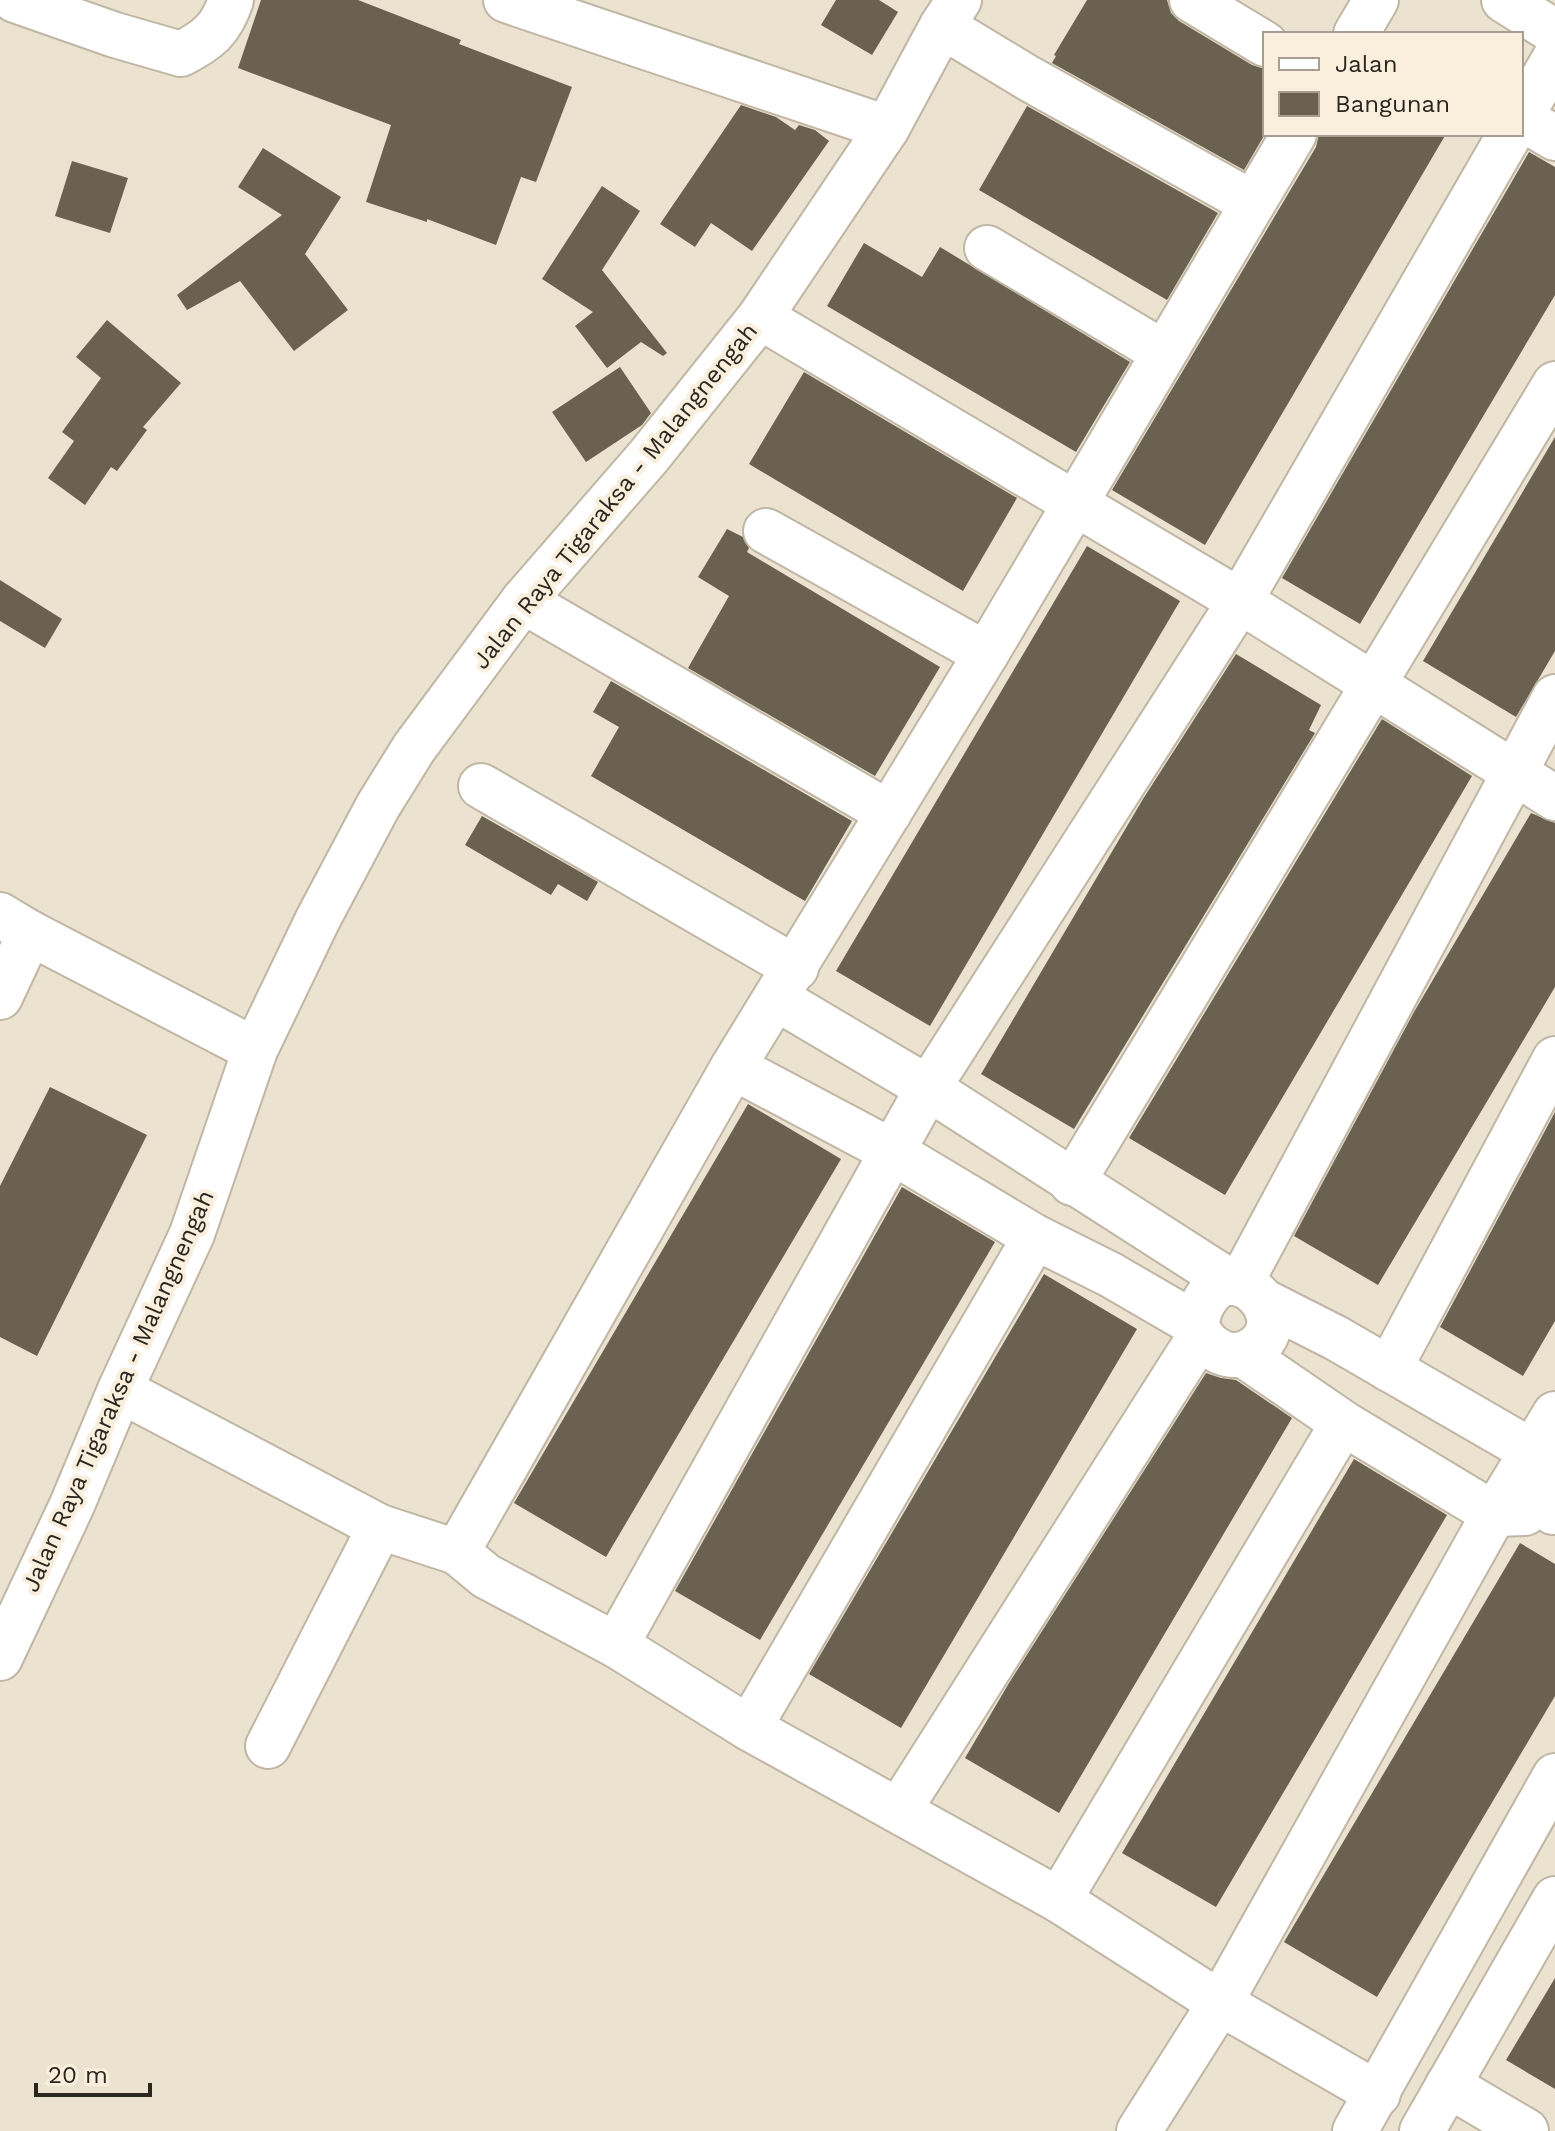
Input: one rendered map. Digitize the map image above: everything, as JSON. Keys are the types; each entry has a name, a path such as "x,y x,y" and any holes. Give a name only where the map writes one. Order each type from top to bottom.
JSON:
{"street":[{"path":"15,0 181,54 207,41 226,17 231,0"},
{"path":"506,0 887,128"},
{"path":"1192,0 1263,43"},
{"path":"1504,0 1555,32"},
{"path":"950,13 1028,78 1252,203"},
{"name":"Jalan Raya Tigaraksa - Malangnengah","path":"4,1641 72,1505 120,1390 192,1234 255,1050 318,919 378,806 414,748 523,601 649,456 760,317 887,128 950,13"},
{"path":"1523,114 1555,58"},
{"path":"1523,118 1555,138"},
{"path":"457,1552 733,1067 986,654 1293,136"},
{"path":"616,1645 928,1088 1240,601 1509,136"},
{"path":"987,248 1164,353"},
{"path":"760,317 1240,601 1555,798"},
{"path":"1072,1183 1555,384"},
{"path":"766,531 986,654"},
{"path":"523,601 889,813"},
{"path":"1246,1290 1533,733 1555,697"},
{"path":"481,786 786,983 928,1088 1072,1183 1246,1290 1336,1338 1533,1452 1554,1513 1494,1514 1343,1423 1244,1355"},
{"path":"0,997 15,924 255,1050"},
{"path":"1389,1369 1555,1059"},
{"path":"733,1067 893,1152 1035,1237 1111,1275 1199,1330 1219,1354 1244,1355 1258,1347 1267,1334 1270,1318 1246,1290 1217,1287 1205,1297 1198,1310 1199,1330 899,1810"},
{"path":"749,1728 1035,1237"},
{"path":"120,1390 380,1527 457,1552 486,1576 616,1645 749,1728 1059,1900 1220,2003 1378,2094"},
{"path":"1139,2131 1220,2003 1494,1514 1555,1414"},
{"path":"1059,1900 1343,1423"},
{"path":"268,1746 380,1527"},
{"path":"1355,2131 1555,1776"},
{"path":"1422,2131 1555,1899"},
{"path":"1448,2085 1526,2131"}],"building":[{"path":"261,0 358,0 461,40 459,44 572,87 536,182 521,177 496,245 427,219 427,222 366,202 391,125 238,68"},
{"path":"836,0 879,0 898,12 872,55 821,25"},
{"path":"1087,0 1167,0 1171,13 1179,21 1252,65 1263,68 1264,136 1244,170 1052,63"},
{"path":"741,105 776,117 795,130 799,125 815,130 829,141 752,251 711,223 695,247 660,224"},
{"path":"1027,106 1218,213 1167,300 979,190"},
{"path":"1319,136 1445,136 1205,545 1112,490 1316,147"},
{"path":"263,148 341,197 305,254 348,310 294,351 240,281 187,310 177,295 282,215 238,187"},
{"path":"1529,152 1555,167 1555,295 1360,624 1282,578"},
{"path":"72,161 128,178 110,233 55,216"},
{"path":"602,186 640,211 602,270 667,353 663,356 641,342 607,368 575,326 593,312 542,279"},
{"path":"864,243 922,277 940,247 1130,362 1076,452 827,306"},
{"path":"107,320 181,383 143,427 147,430 117,471 111,467 85,505 48,478 74,441 62,432 101,378 76,357"},
{"path":"620,367 651,413 642,425 586,462 552,412"},
{"path":"804,372 1017,498 963,591 749,464"},
{"path":"1555,437 1555,651 1516,717 1423,661"},
{"path":"727,529 743,537 749,548 747,552 940,667 875,776 688,668 729,596 698,577"},
{"path":"1087,546 1180,601 930,1026 836,971"},
{"path":"0,580 62,619 45,648 0,621"},
{"path":"1236,654 1321,705 1309,730 1315,733 1074,1129 981,1074 1143,799"},
{"path":"611,681 852,821 805,901 591,776 619,727 593,712"},
{"path":"1382,719 1472,776 1225,1195 1129,1138"},
{"path":"1531,813 1555,823 1555,987 1378,1285 1294,1236 1414,1012"},
{"path":"482,816 598,882 587,901 558,884 551,895 465,845"},
{"path":"50,1087 147,1135 37,1356 0,1337 0,1186"},
{"path":"748,1104 841,1159 606,1557 514,1503"},
{"path":"1555,1112 1555,1321 1523,1376 1440,1327"},
{"path":"902,1187 995,1242 760,1640 675,1591"},
{"path":"1044,1274 1137,1329 901,1728 809,1674"},
{"path":"1206,1373 1236,1380 1292,1418 1059,1813 965,1758 1009,1683"},
{"path":"1354,1459 1447,1515 1216,1907 1122,1853"},
{"path":"1520,1543 1555,1564 1555,1696 1377,1997 1284,1942"},
{"path":"1555,1978 1555,2089 1506,2060"}]}
